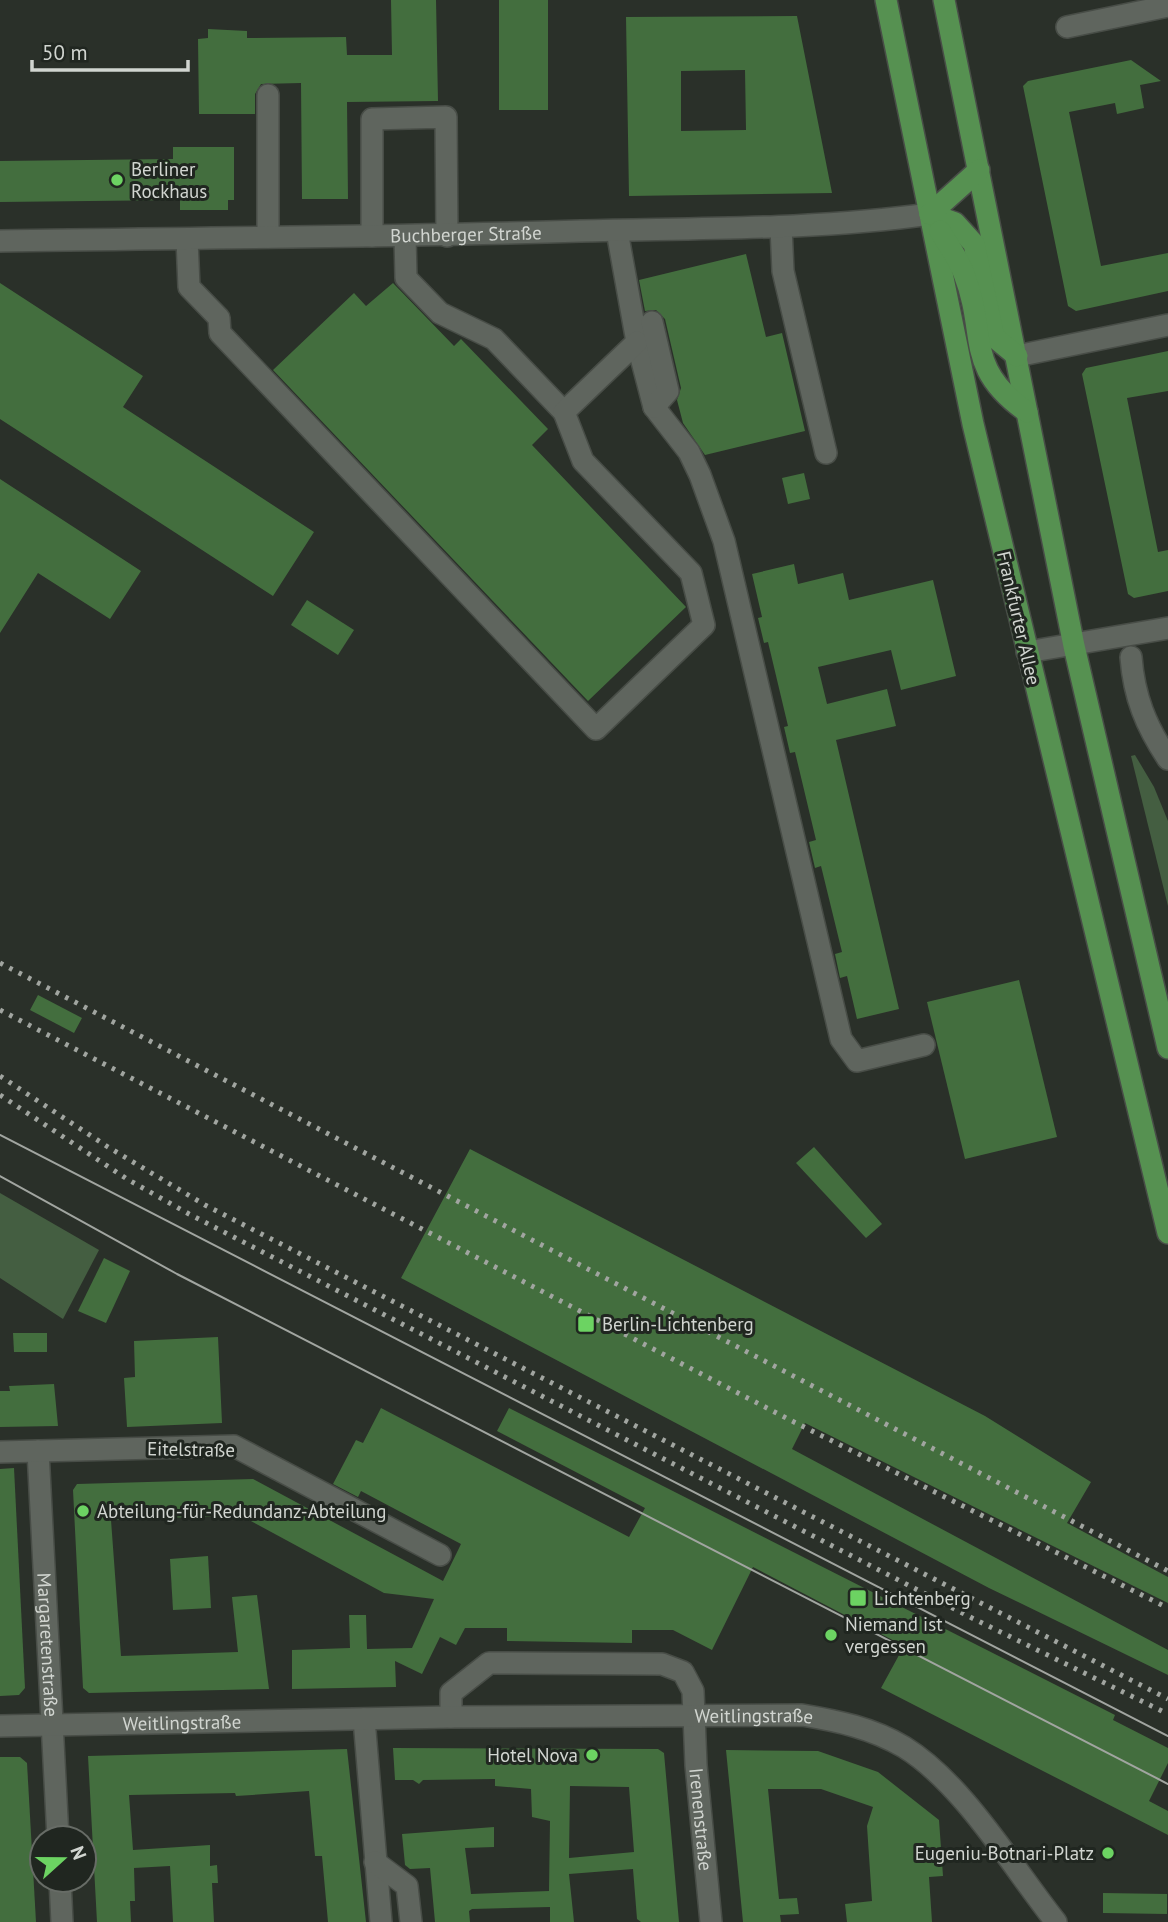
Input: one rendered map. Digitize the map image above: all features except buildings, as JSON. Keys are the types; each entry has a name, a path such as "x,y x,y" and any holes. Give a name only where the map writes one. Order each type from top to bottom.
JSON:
{"main road":[{"name":"Frankfurter Allee","path":"886,0 973,424 1168,1233"},
{"path":"944,0 1074,646 1168,1048"},
{"path":"930,214 979,170"},
{"path":"930,214 954,223 974,244 994,337 1017,356"},
{"path":"930,214 964,274 984,364 990,379 1007,398 1027,412"}],"street":[{"path":"1067,27 1168,6"},
{"path":"268,95 268,237"},
{"path":"373,236 372,119 446,117 447,236"},
{"name":"Buchberger Straße","path":"0,241 447,236 781,228 930,214"},
{"path":"781,228 783,271 826,453"},
{"path":"617,231 637,342 654,407 695,463 724,541 841,1039 857,1061 924,1045"},
{"path":"187,239 189,287 219,318 220,333 596,729 704,625 691,573 583,461 564,412 494,339 440,313 406,278 405,236"},
{"path":"652,322 668,391 654,407"},
{"path":"1017,356 1168,325"},
{"path":"564,412 637,342"},
{"path":"1027,652 1168,628"},
{"path":"1131,657 1133,686 1143,716 1168,759"},
{"name":"Eitelstraße","path":"0,1452 242,1448 315,1490 440,1555"},
{"name":"Margaretenstraße","path":"38,1451 57,1824"},
{"name":"Irenenstraße","path":"451,1717 451,1693 489,1663 662,1664 683,1672 693,1691 711,1922"},
{"name":"Weitlingstraße","path":"0,1727 451,1717 802,1715 840,1721 904,1747 936,1771 1056,1922"},
{"path":"364,1719 381,1922"},
{"path":"376,1862 407,1886 411,1922"},
{"path":"61,1894 62,1922"}],"green space":[{"path":"1135,755 1154,787 1168,821 1168,906 1131,756"},
{"path":"0,1193 99,1250 63,1319 0,1278"}],"tram line":[{"path":"0,1135 1168,1736"},
{"path":"0,1176 177,1274 1168,1784"}],"railway":[{"path":"0,963 1168,1571"},
{"path":"0,1010 792,1421 1168,1608"},
{"path":"0,1076 108,1147 205,1205 1168,1699"},
{"path":"0,1095 127,1179 189,1214 972,1618 1168,1714"}],"place":[{"name":"Berliner Rockhaus","path":"117,180"},
{"name":"Berlin-Lichtenberg","path":"586,1324"},
{"name":"Abteilung-für-Redundanz-Abteilung","path":"83,1511"},
{"name":"Lichtenberg","path":"858,1598"},
{"name":"Niemand ist vergessen","path":"831,1635"},
{"name":"Hotel Nova","path":"592,1755"},
{"name":"Eugeniu-Botnari-Platz","path":"1108,1853"}]}
